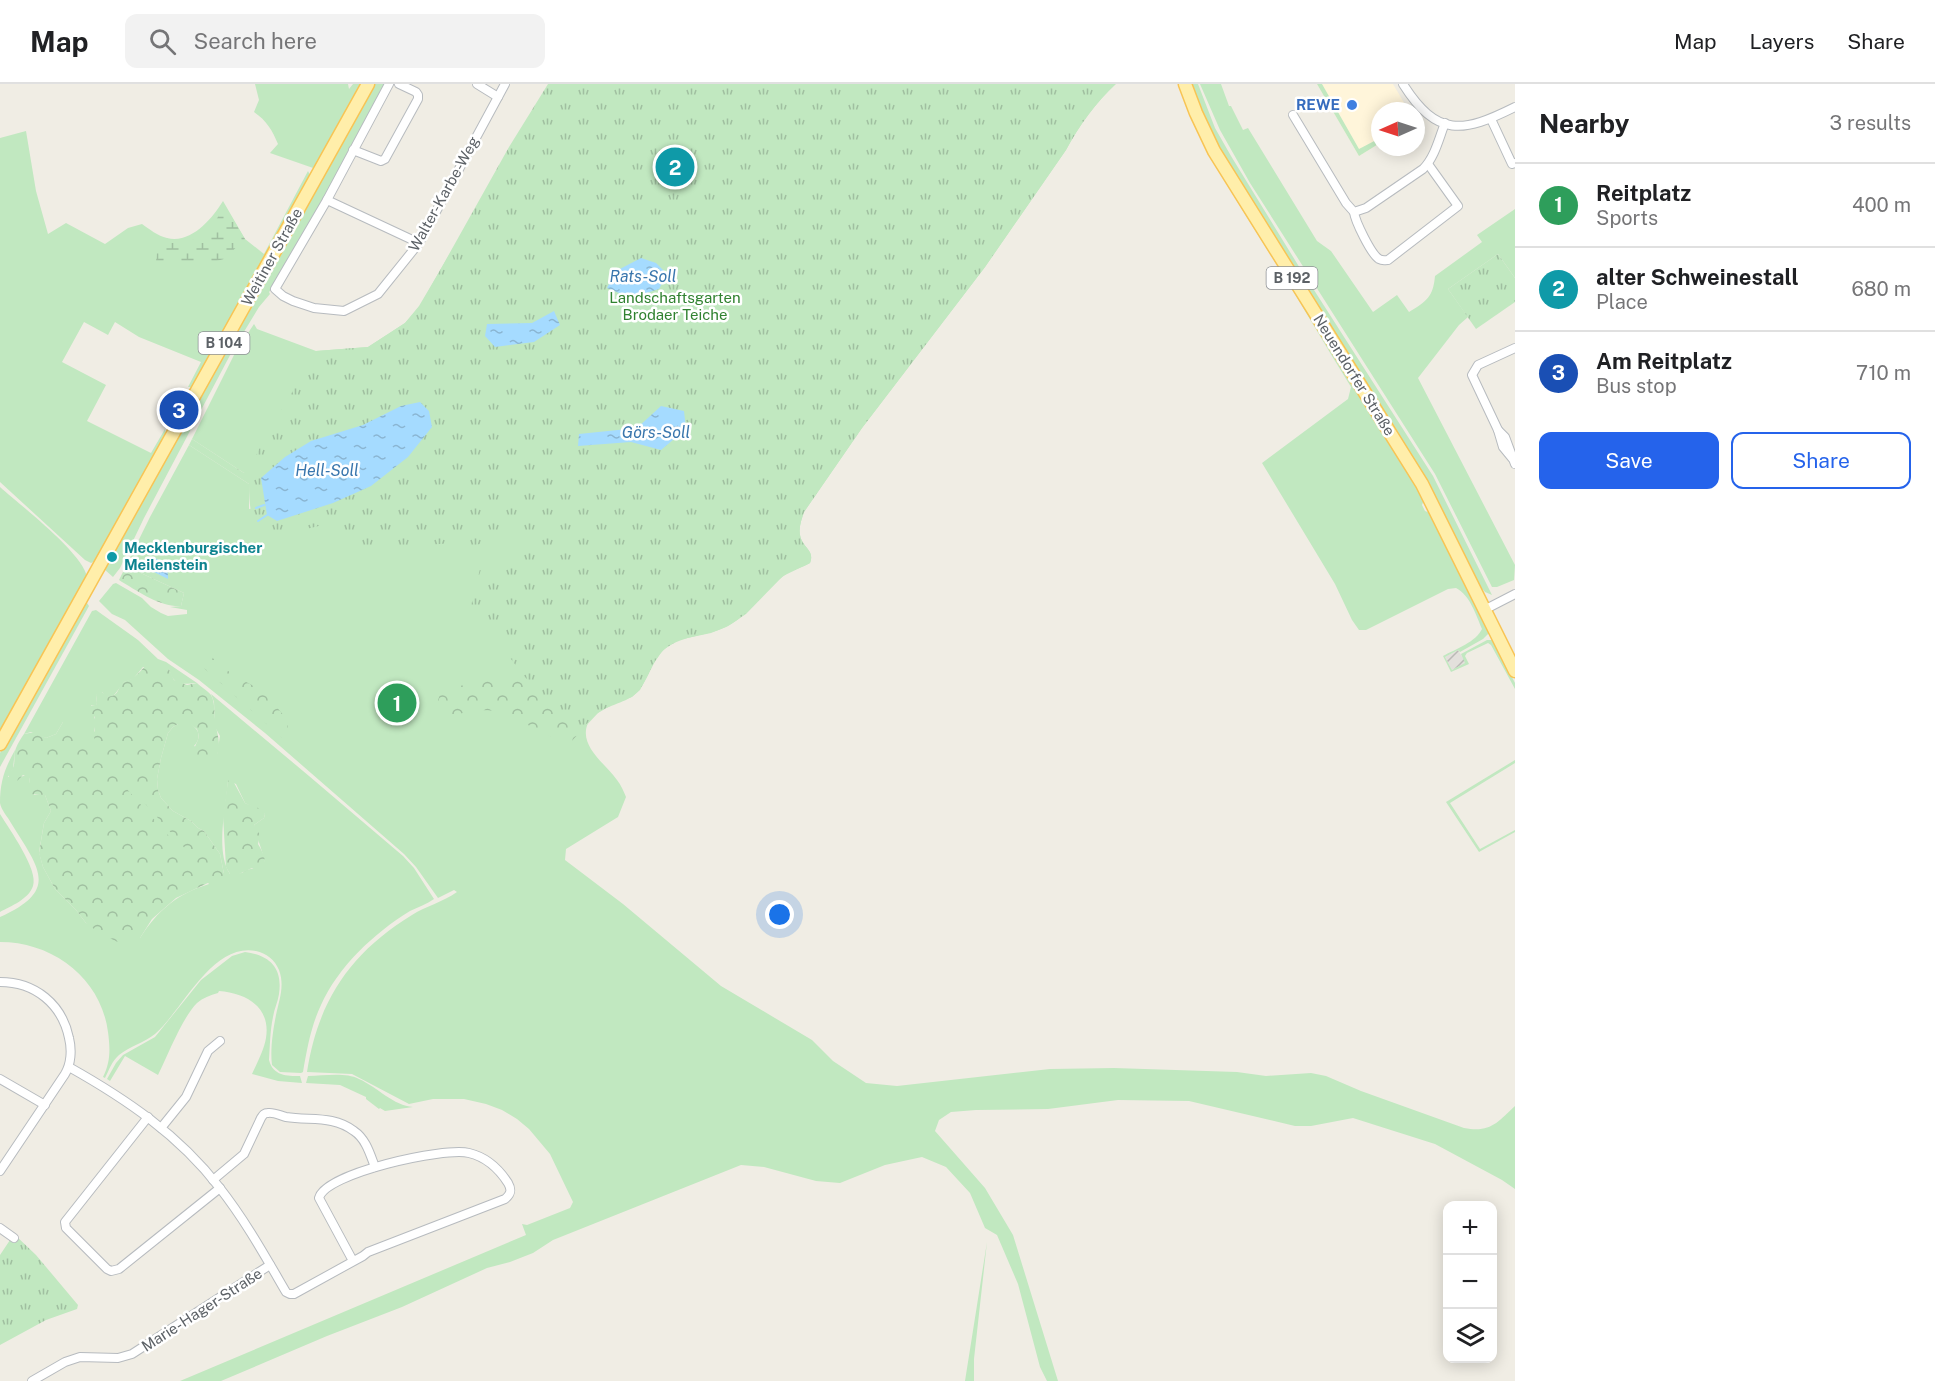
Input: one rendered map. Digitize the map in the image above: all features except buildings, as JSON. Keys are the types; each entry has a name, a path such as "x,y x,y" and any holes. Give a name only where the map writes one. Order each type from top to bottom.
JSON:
{"main road":[{"name":"Weitiner Straße","path":"0,744 368,84"},
{"name":"Neuendorfer Straße","path":"1185,84 1214,151 1422,484 1515,671"}],"street":[{"path":"389,84 327,200 419,243"},
{"path":"353,150 376,160 385,159 418,99 416,92 399,84"},
{"path":"477,84 498,97"},
{"name":"Walter-Karbe-Weg","path":"327,200 275,289 293,301 314,308 344,311 378,294 419,243 505,84"},
{"path":"1403,84 1420,109 1444,123 1469,126 1491,119 1515,107"},
{"path":"1293,115 1346,203 1354,212 1357,224 1376,256 1382,260 1388,260 1458,206 1428,164"},
{"path":"1491,119 1512,164 1515,163"},
{"path":"1354,212 1366,208 1428,164 1444,123"},
{"path":"1513,461 1503,447 1498,430 1474,381 1473,373 1478,365 1515,348"},
{"path":"1484,610 1515,594"},
{"path":"0,982 10,982 34,989 45,996 55,1006 68,1031 70,1044 69,1067 0,1172"},
{"path":"161,1128 186,1097 208,1052 220,1041"},
{"path":"69,1067 125,1100 180,1144 220,1188 250,1230 286,1292 290,1294 294,1294 353,1261 368,1252 505,1199 511,1191 503,1176 493,1165 479,1156 457,1151 424,1155 375,1167 324,1189 319,1198 353,1261"},
{"path":"0,1079 45,1105"},
{"path":"213,1180 244,1154 261,1118 269,1113 286,1117 332,1121 352,1129 364,1142 375,1167"},
{"path":"148,1117 65,1222 66,1228 107,1269 111,1271 119,1269 220,1188"},
{"path":"0,1228 14,1238"},
{"name":"Marie-Hager-Straße","path":"32,1381 65,1362 80,1357 118,1358 132,1354 270,1266"}],"shaded area":[{"path":"1317,84 1393,84 1404,102 1371,102 1371,149 1359,156"},
{"path":"1458,650 1466,663 1452,670 1445,657"}],"green space":[{"path":"255,84 348,84 349,89 353,84 363,84 316,169 270,153 278,144 269,126 254,112 259,100"},
{"path":"373,84 386,84 278,281 239,340 232,337"},
{"name":"Landschaftsgarten Brodaer Teiche","path":"548,84 1116,84 1088,115 985,267 862,428 804,512 800,534 811,554 810,563 791,571 777,581 735,622 719,630 680,640 666,648 657,657 643,685 635,694 599,712 579,731 523,675 471,606 480,569 515,554 522,543 518,535 501,536 473,546 440,544 351,553 342,546 335,527 328,524 280,535 269,535 260,531 254,522 250,507 249,484 189,445 192,439 244,473 251,466 294,389 289,385 292,379 298,382 316,351 368,347 405,323 420,306 509,147"},
{"path":"1116,84 1088,115 985,267 862,428 804,512 800,534 811,554 810,563 783,576 746,614 728,626 711,633 678,640 674,603 580,731 588,723 586,731 590,747 618,782 626,797 618,817 566,849 565,860 623,904 721,986 812,1040 833,1061 866,1083 897,1086 1050,1069 1114,1068 1237,1072 1266,1076 1311,1073 1326,1076 1464,1128 1487,1128 1498,1122 1515,1106 1515,1189 1435,1144 1353,1118 1311,1126 1295,1126 1189,1101 1118,1100 1048,1109 951,1112 939,1120 935,1131 985,1188 1013,1235 1058,1381 1047,1381 1040,1367 1018,1284 997,1235 985,1228 970,1193 946,1167 922,1157 885,1165 840,1183 816,1181 764,1167 741,1165 553,1240 533,1253 487,1268 402,1307 221,1381 180,1381 526,1235 522,1224 527,1225 570,1208 573,1202 550,1154 529,1129 502,1110 464,1099 433,1099 409,1104 352,1074 307,1072 319,1023 340,981 354,963 390,930 417,912 457,892 454,890 438,898 404,854 265,733 199,680 168,659 125,620 112,614 99,601 116,583 142,598 161,613 168,616 187,614 187,610 170,607 181,606 184,593 132,569 122,579 122,582 119,580 189,445 249,484 249,509 759,409"},
{"path":"1178,84 1181,84 1407,469 1424,500 1422,505 1425,511 1430,513 1489,633 1460,652 1458,650 1445,657 1452,670 1465,663 1461,654 1487,640 1493,640 1515,683 1515,689 1488,643 1467,653 1465,656 1469,664 1451,672 1443,656 1470,641 1482,629 1469,600 1456,588 1448,589 1366,630 1359,630 1335,584 1262,463 1348,399 1351,387 1223,177 1198,131"},
{"path":"1190,84 1198,84 1215,128 1231,156 1433,476 1492,595 1485,592 1478,584 1447,519 1420,470 1215,143"},
{"path":"1200,84 1221,84 1229,106 1243,130 1248,128 1317,241 1331,251 1373,312 1397,295 1409,312 1420,305 1431,294 1435,276 1482,242 1477,235 1515,209 1515,278 1498,254 1448,289 1468,317 1459,325 1418,378 1515,565 1514,580 1492,587 1435,474 1250,183 1220,130"},
{"path":"1317,84 1322,84 1359,149 1371,143 1371,149 1359,156"},
{"path":"26,131 36,191 48,234 66,223 105,244 128,228 142,224 167,238 184,237 192,234 207,222 223,201 245,239 264,254 308,171 311,177 192,387 188,387 201,362 139,337 115,322 108,335 84,322 62,362 106,385 87,421 151,453 165,429 166,436 97,560 91,563 0,482 0,138"},
{"path":"225,206 245,239 224,259 205,264 166,262 160,268 156,262 157,251 164,247 167,238 175,244 205,237"},
{"path":"455,245 421,317 253,472 244,473 192,439 236,351 254,324 257,329 316,351 368,347 405,323 419,306"},
{"path":"1498,254 1515,278 1515,302 1476,329 1448,289"},
{"path":"233,340 237,342 120,568 113,577 104,569 228,345 230,346"},
{"path":"0,487 75,555 87,577 0,734"},
{"path":"132,569 184,593 181,606 158,602 122,582 124,574"},
{"path":"87,603 89,606 0,767 0,753 82,605"},
{"path":"96,610 138,640 158,659 197,683 176,682 169,669 143,667 133,679 124,682 111,697 105,696 102,692 96,695 96,706 91,705 96,723 94,731 224,874 220,854 204,831 173,811 161,798 157,779 168,733 178,724 191,724 198,734 198,740 194,746 217,754 220,736 215,727 214,702 211,694 403,856 414,868 434,899 410,911 383,930 358,952 337,977 318,1013 301,1073 280,1072 272,1065 272,1040 281,993 281,976 273,960 263,953 240,951 225,957 212,967 155,1034 117,1057 105,1078 103,1077 109,1054 108,1032 104,1013 96,995 85,980 56,956 38,948 0,942 0,917 19,907 31,897 37,887 38,876 29,852 0,803 4,775 15,750 13,769 8,777 27,775 30,777 29,785 34,795 45,795 51,811 44,823 39,852 43,867 55,889 86,923 140,938 169,904 209,884 63,722 56,734 46,738 31,732 24,734 92,611","holes":["228,781 236,784 245,803 265,814 264,818 254,825 265,863 242,873 230,874 223,854 222,842"]},
{"path":"678,640 663,650 640,690 632,697 615,703 598,713 568,745 500,711 481,710 457,714 438,721 436,707 440,694 485,675 515,681 529,671"},
{"path":"206,655 233,675 263,691 285,717 288,724 287,742 196,661 201,661"},
{"path":"162,663 167,665 174,680 187,685 197,683 210,693 213,701 219,742 215,758 210,762 198,761 194,754 199,736 197,729 190,724 178,724 168,733 157,779 161,798 173,811 204,831 220,854 224,874 219,881 213,880 94,746 95,717 87,711 89,706 96,705 98,691 112,696 117,693 122,683 133,678 145,667"},
{"path":"66,721 210,882 176,898 152,919 140,938 124,945 101,934 86,923 55,889 43,867 39,853 44,823 51,811 45,795 30,794 28,789 30,778 23,775 15,783 9,780 16,748 24,734 35,732 46,738 56,734"},
{"path":"1515,760 1515,763 1450,803 1480,849 1515,830 1479,852 1446,802"},
{"path":"232,779 245,803 258,808 265,814 264,818 254,825 260,835 258,844 265,861 263,871 259,872 252,868 237,875 230,874 226,867 223,816 228,781"},
{"path":"0,814 28,860 34,879 28,895 0,912"},
{"path":"245,952 267,959 279,976 279,994 272,1022 269,1060 277,1072 300,1076 302,1083 278,1081 252,1074 265,1043 267,1027 265,1018 255,1004 247,999 219,991 199,1001 191,1010 158,1075 125,1056 110,1081 107,1079 123,1055 155,1037 201,980 232,956"},
{"path":"308,1076 353,1077 366,1082 392,1100 413,1107 385,1111 379,1109 366,1097 340,1085 306,1083"},
{"path":"14,1234 36,1255 78,1305 77,1309 46,1320 0,1345 0,1255"},
{"path":"987,1242 974,1359 974,1381 965,1381"}],"water":[{"name":"Rats-Soll","path":"641,258 656,263 667,274 659,289 631,298 607,288 616,271"},
{"path":"554,311 560,325 534,342 495,347 485,336 487,324 532,323"},
{"name":"Hell-Soll","path":"420,402 429,411 432,427 408,457 371,486 333,503 277,521 267,515 261,478 285,457 311,441 363,425 401,406"},
{"name":"Görs-Soll","path":"661,406 684,411 686,429 661,450 631,442 578,446 579,434 637,428"},
{"path":"149,557 163,564 168,579 144,567 145,559"}],"waterway":[{"path":"256,508 264,505"},
{"path":"258,521 267,515"}],"place":[{"name":"REWE","path":"1352,105"},
{"name":"alter Schweinestall","path":"675,167"},
{"name":"Am Reitplatz","path":"179,410"},
{"name":"Mecklenburgischer Meilenstein","path":"112,557"},
{"name":"Reitplatz","path":"397,703"}]}
